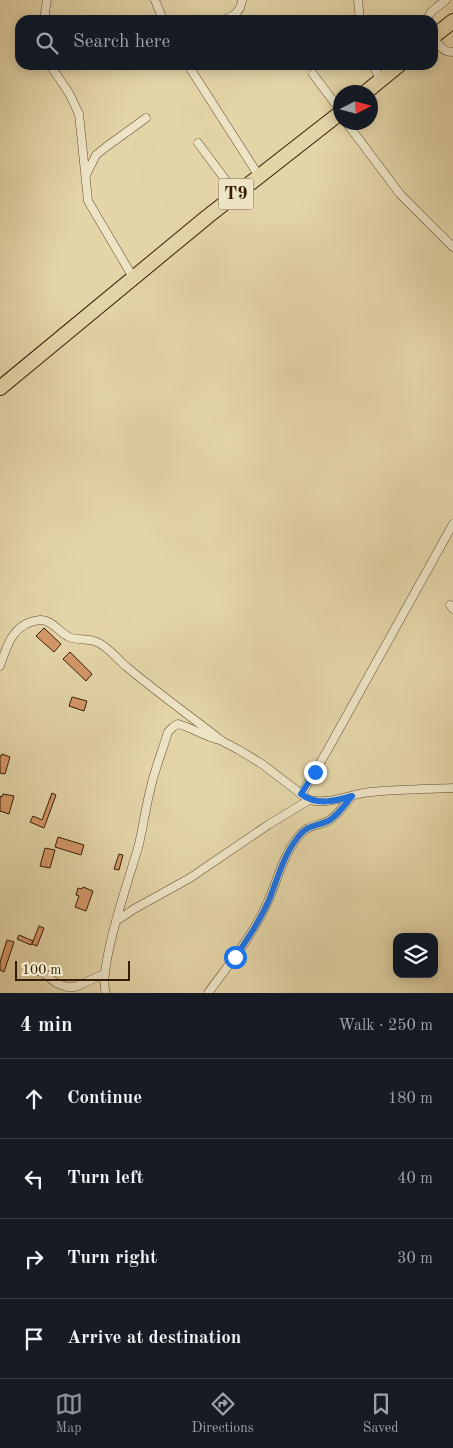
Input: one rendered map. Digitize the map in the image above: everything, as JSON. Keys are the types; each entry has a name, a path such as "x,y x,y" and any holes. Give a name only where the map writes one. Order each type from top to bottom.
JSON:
{"highway":[{"path":"438,33 453,21"},
{"path":"375,85 393,70"},
{"name":"T9","path":"0,388 236,194 333,121"}],"street":[{"path":"45,15 47,0"},
{"path":"155,0 161,15"},
{"path":"232,15 239,11 242,6 242,0"},
{"path":"358,0 360,15"},
{"path":"429,15 432,10 446,0"},
{"path":"438,44 445,51 453,52"},
{"path":"53,70 69,93 79,114 88,202 134,278"},
{"path":"191,70 259,176"},
{"path":"376,70 381,80"},
{"path":"313,74 333,103"},
{"path":"85,177 96,155 146,118"},
{"path":"352,130 400,194 453,247"},
{"path":"198,143 236,194"},
{"path":"301,794 327,751 453,524"},
{"path":"0,666 13,633 27,624 38,620 45,621 68,637 90,639 100,643 126,666 222,741 262,764 309,800 333,801 368,792 453,788"},
{"path":"106,993 104,974 116,921 142,831 149,792 168,732 178,724 210,738 222,741"},
{"path":"208,993 252,932 269,899 281,864 299,835 309,827 326,822 334,817 352,796"},
{"path":"116,921 190,878 268,825 309,800"},
{"path":"29,967 45,974 56,983 75,987 104,974"}],"building":[{"path":"44,628 61,644 54,652 36,636"},
{"path":"70,652 92,674 86,681 63,659"},
{"path":"72,697 87,701 84,711 69,706"},
{"path":"2,754 10,757 5,774 0,773 0,756"},
{"path":"52,793 56,795 44,828 30,822 33,816 42,820"},
{"path":"3,794 14,796 9,814 0,811 0,796 2,797"},
{"path":"58,837 84,845 81,855 55,847"},
{"path":"45,848 55,850 50,868 40,866"},
{"path":"119,854 123,855 119,870 114,869"},
{"path":"83,887 93,891 86,911 75,907 79,896 76,895 78,888 82,889"},
{"path":"39,926 44,928 37,946 32,944"},
{"path":"19,935 33,941 31,945 17,939"},
{"path":"7,940 14,942 4,972 0,970 0,962"}],"route":[{"path":"235,957 252,932 269,899 281,864 299,835 309,827 326,822 334,817 352,796 333,801 309,800 304,797 301,794 315,772"}]}
